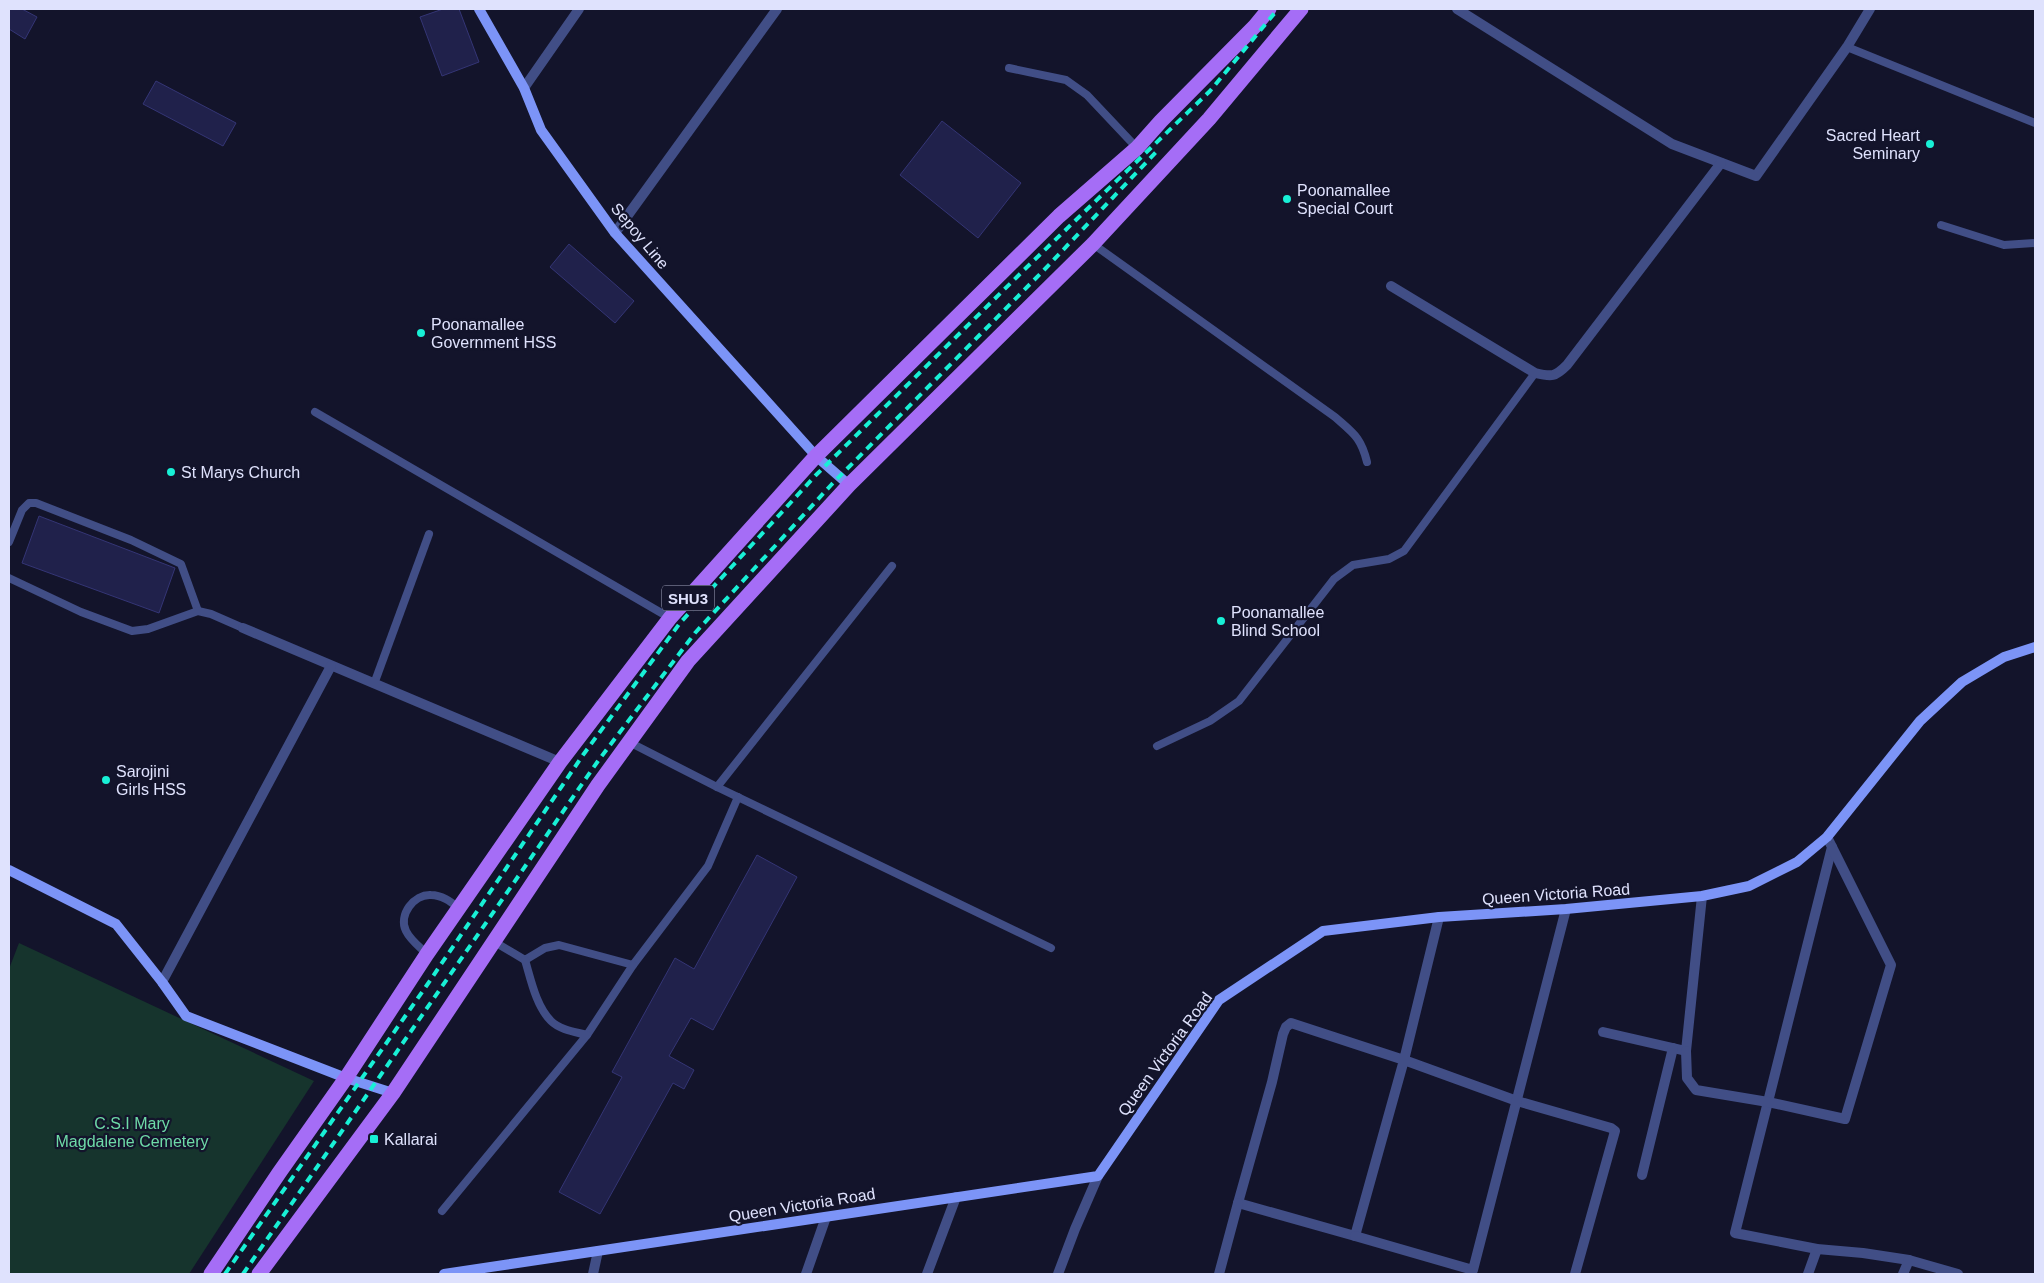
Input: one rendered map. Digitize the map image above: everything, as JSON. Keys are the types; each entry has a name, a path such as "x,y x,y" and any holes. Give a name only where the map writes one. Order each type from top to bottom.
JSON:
{"main road":[{"name":"SHU3","path":"211,1274 346,1078 427,954 560,762 670,618 816,456 1059,216 1137,148 1161,121 1256,26 1269,9"},
{"name":"SHU3","path":"259,1274 393,1093 493,941 629,742 688,661 849,485 1093,244 1209,119 1301,9"}],"street":[{"name":"Sepoy Line","path":"479,9 524,88 540,130 615,233 816,456 849,485"},
{"path":"524,88 579,9"},
{"path":"615,233 778,9"},
{"path":"1456,9 1672,144 1756,176 1847,47 1870,9"},
{"path":"1391,286 1535,373 1548,376 1557,375 1568,365 1721,163"},
{"path":"243,628 560,762"},
{"name":"Queen Victoria Road","path":"444,1274 1098,1176 1219,1000 1323,931 1439,917 1566,909 1702,896 1749,886 1797,862 1827,837 1920,721 1962,682 2004,657 2035,647"},
{"path":"162,982 331,666"},
{"path":"1702,896 1686,1051 1686,1078 1696,1090 1768,1102 1845,1119 1891,965 1827,837"},
{"path":"1832,847 1735,1232 1817,1249 1909,1260 1958,1274"},
{"path":"9,870 116,924 186,1016 346,1078 393,1093"},
{"path":"1238,1202 1475,1272 1566,909"},
{"path":"1355,1236 1404,1060 1439,917"},
{"path":"1219,1274 1286,1027 1291,1023 1404,1060 1517,1101 1611,1128 1615,1131 1575,1274"},
{"path":"1603,1032 1686,1051"},
{"path":"1642,1175 1673,1048"},
{"path":"1058,1274 1098,1176"},
{"path":"927,1274 956,1197"},
{"path":"806,1274 826,1217"},
{"path":"1808,1274 1817,1249"},
{"path":"593,1274 598,1251"},
{"path":"1903,1274 1909,1260"}],"lane":[{"path":"1847,47 2035,123"},
{"path":"1009,68 1066,80 1087,95 1137,148"},
{"path":"1941,225 2004,246 2035,243"},
{"path":"1093,244 1335,416 1359,439 1364,448 1367,462"},
{"path":"1157,746 1210,721 1239,701 1334,579 1353,565 1388,559 1404,550 1535,373"},
{"path":"315,412 670,618"},
{"path":"9,542 22,510 29,503 36,503 131,540 181,564 198,611"},
{"path":"374,684 429,534"},
{"path":"717,787 892,566"},
{"path":"9,578 81,612 132,631 148,629 198,611 211,614 243,628"},
{"path":"629,742 717,787 1051,948"},
{"path":"442,1211 587,1035 634,966 708,866 738,797"},
{"path":"427,954 413,941 405,930 403,920 411,905 420,896 431,895 442,897 460,908"},
{"path":"493,941 525,960 539,1002 552,1021 568,1030 587,1035"},
{"path":"525,960 545,948 559,944 634,966"}],"green space":[{"name":"C.S.I Mary Magdalene Cemetery","path":"19,943 314,1081 189,1274 9,1274 9,969"}],"building":[{"path":"9,9 22,9 37,17 25,39 9,29"},
{"path":"443,9 459,9 479,62 442,76 420,17"},
{"path":"156,81 236,123 223,146 143,104"},
{"path":"942,121 1021,183 978,238 900,175"},
{"path":"569,244 634,301 615,323 550,267"},
{"path":"39,516 175,568 159,613 22,563"},
{"path":"757,855 797,877 713,1030 691,1018 669,1056 694,1070 684,1089 673,1083 600,1214 559,1192 622,1077 612,1072 675,958 694,969"}],"railway":[{"path":"225,1274 427,985 583,755 680,623 816,475 1026,268 1210,91 1278,9"},
{"path":"243,1274 598,761 695,633 832,484 1044,270 1158,150"}],"place":[{"name":"Sacred Heart Seminary","path":"1930,144"},
{"name":"Poonamallee Special Court","path":"1287,199"},
{"name":"Poonamallee Government HSS","path":"421,333"},
{"name":"St Marys Church","path":"171,472"},
{"name":"Poonamallee Blind School","path":"1221,621"},
{"name":"Sarojini Girls HSS","path":"106,780"},
{"name":"Kallarai","path":"374,1139"}]}
